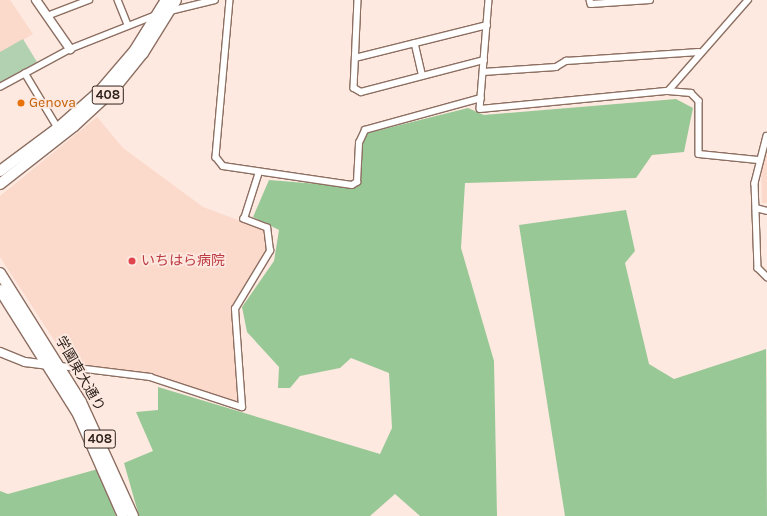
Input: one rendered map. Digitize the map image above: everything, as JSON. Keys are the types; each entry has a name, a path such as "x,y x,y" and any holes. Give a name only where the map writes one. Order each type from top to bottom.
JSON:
{"highway":[{"name":"408","path":"0,171 58,128 115,74 158,14 166,0"},
{"name":"408","path":"0,184 74,126 113,90 143,53 176,0"},
{"name":"学園東大通り","path":"0,273 61,366 96,431 133,516"},
{"name":"学園東大通り","path":"0,290 50,365 86,429 123,516"}],"street":[{"path":"36,0 70,48"},
{"path":"47,16 89,0"},
{"path":"118,0 128,24"},
{"path":"0,87 70,48 128,24 158,14 214,0"},
{"path":"230,0 216,157 223,166 352,185 357,182 359,143 365,130 481,98"},
{"path":"358,0 354,88 361,92 422,74 484,60"},
{"path":"489,0 480,109 668,91 697,96 699,154 758,160"},
{"path":"590,0 591,4 650,0"},
{"path":"668,91 699,52 748,0"},
{"path":"355,58 487,25"},
{"path":"415,44 422,74"},
{"path":"483,72 556,67 566,61 699,52"},
{"path":"25,73 58,128"},
{"path":"767,136 758,160 756,208 758,268 767,277"},
{"path":"0,352 25,362 150,377 242,407 235,309 270,251 267,228 244,219 259,172"},
{"path":"756,208 767,211"}],"shaded area":[{"path":"0,0 10,0 33,34 23,40 37,62 0,84"},
{"name":"いちはら病院","path":"97,117 123,148 203,207 265,230 267,250 232,307 241,402 238,405 158,375 69,363 0,257 0,196"},
{"path":"767,146 767,203 762,203 761,162"}],"green space":[{"path":"23,39 37,62 0,84 0,52"},
{"path":"676,99 693,108 684,152 652,155 636,178 465,183 461,248 494,361 497,516 420,516 395,494 370,516 139,516 124,463 153,451 136,412 158,410 158,387 380,454 392,428 389,373 351,358 340,368 300,376 290,388 278,388 279,367 247,332 242,307 274,261 279,230 253,217 269,180 356,187 364,134 468,108 484,115"},
{"path":"626,210 635,251 625,263 649,364 674,379 766,349 767,516 565,516 519,225"},
{"path":"98,469 116,516 0,516 0,491 8,494"}],"place":[{"name":"Genova","path":"21,103"},
{"name":"いちはら病院","path":"132,261"}]}
